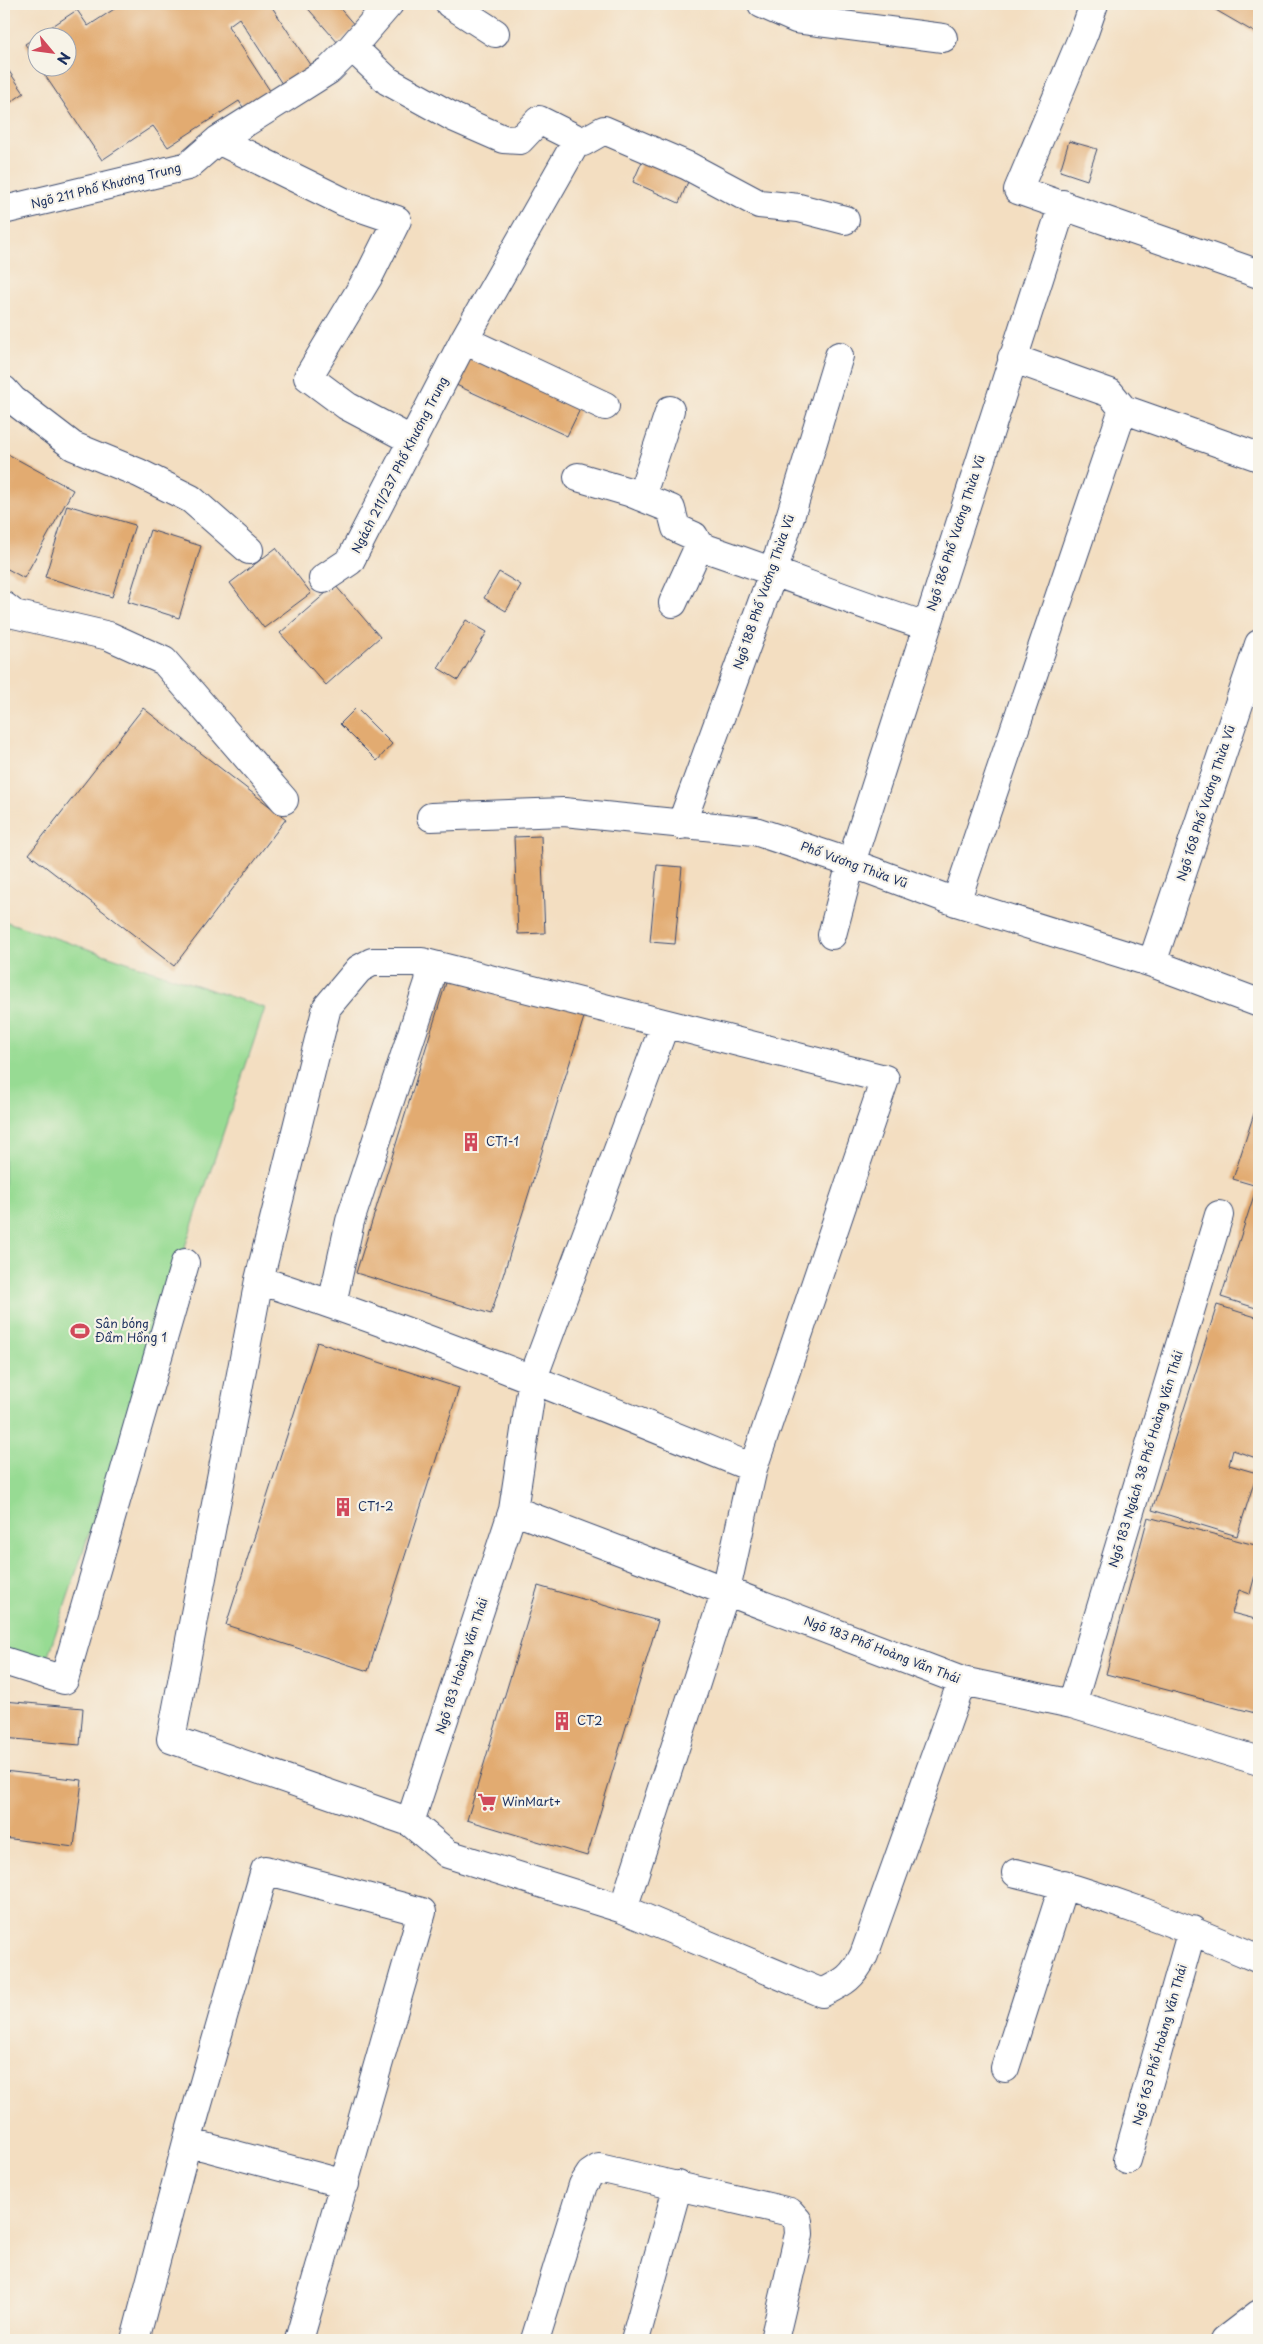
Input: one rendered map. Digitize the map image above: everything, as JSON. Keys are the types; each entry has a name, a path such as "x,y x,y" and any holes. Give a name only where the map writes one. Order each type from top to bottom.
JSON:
{"street":[{"name":"Ngõ 211 Phố Khương Trung","path":"4,210 188,166 218,140 329,70 352,48 389,4"},
{"path":"450,4 495,33"},
{"path":"762,4 796,19 943,38"},
{"path":"1094,4 1084,33 1018,190 1063,204 1259,274"},
{"path":"352,48 388,81 454,118 502,139 520,140 539,120 583,142 604,130 688,166 759,204 799,208 845,220"},
{"name":"Ngách 211/237 Phố Khương Trung","path":"322,579 350,561 464,340 578,139"},
{"path":"218,140 344,202 397,220 370,274 308,377 347,406 413,442"},
{"name":"Ngõ 186 Phố Vương Thừa Vũ","path":"832,935 851,862 1063,204"},
{"path":"464,340 605,406"},
{"name":"Ngõ 188 Phố Vương Thừa Vũ","path":"682,825 774,570 840,356"},
{"path":"1012,358 1110,393 1123,409 1259,457"},
{"path":"4,390 13,400 73,446 139,473 191,499 249,550"},
{"path":"956,902 1123,409"},
{"path":"641,497 670,410"},
{"path":"578,477 641,497 671,509 676,528 694,536 698,546 673,603"},
{"path":"698,546 774,570 851,602 926,626"},
{"path":"4,606 14,614 109,636 164,661 284,800"},
{"name":"Ngõ 168 Phố Vương Thừa Vũ","path":"1152,963 1259,644"},
{"name":"Phố Vương Thừa Vũ","path":"432,817 564,812 682,825 755,830 851,862 956,902 1152,963 1259,1003"},
{"path":"623,1909 726,1590 753,1468 885,1079 413,960 372,962 359,969 327,1007 259,1280 171,1739 410,1822 448,1854 623,1909 822,1992 843,1983 855,1972 864,1955 962,1681"},
{"path":"332,1304 350,1221 429,982 430,971 427,965 422,962"},
{"name":"Ngõ 183 Hoàng Văn Thái","path":"410,1822 513,1510 533,1378 665,1024"},
{"name":"Ngõ 183 Ngách 38 Phố Hoàng Văn Thái","path":"1072,1704 1219,1215"},
{"path":"4,1661 64,1680 185,1264"},
{"path":"259,1280 332,1304 533,1378 753,1468"},
{"name":"Ngõ 183 Phố Hoàng Văn Thái","path":"513,1510 962,1681 1072,1704 1259,1762"},
{"path":"135,2340 187,2142 265,1870 422,1912 299,2340"},
{"path":"1016,1873 1064,1884 1192,1930 1259,1959"},
{"path":"1005,2068 1064,1884"},
{"name":"Ngõ 163 Phố Hoàng Văn Thái","path":"1127,2160 1192,1930"},
{"path":"187,2142 345,2184"},
{"path":"535,2340 583,2185 590,2174 599,2168 790,2212 798,2221 799,2234 774,2340"},
{"path":"635,2340 678,2185"},
{"path":"1225,2340 1259,2314"}],"green space":[{"name":"Sân bóng Đầm Hồng 1","path":"4,921 265,1008 44,1668 4,1655"}],"building":[{"path":"122,4 270,4 312,68 284,87 239,18 228,26 274,97 248,115 239,101 168,147 153,126 102,160 47,78 78,78 78,28 49,28 77,10 88,26"},
{"path":"304,4 336,4 356,27 338,43"},
{"path":"1217,4 1259,4 1259,35 1214,9"},
{"path":"4,64 24,93 4,107"},
{"path":"1069,141 1097,149 1087,180 1060,171"},
{"path":"644,157 690,177 679,203 633,182"},
{"path":"471,348 584,401 567,436 454,384"},
{"path":"4,452 73,490 24,578 4,567"},
{"path":"67,505 135,525 112,597 45,577"},
{"path":"150,530 201,546 179,618 128,602"},
{"path":"276,548 311,593 264,628 230,583"},
{"path":"499,572 521,585 506,611 484,598"},
{"path":"335,585 380,637 326,685 280,633"},
{"path":"466,620 487,632 458,680 438,668"},
{"path":"143,708 286,819 174,966 29,854"},
{"path":"356,708 392,744 377,761 340,724"},
{"path":"541,836 545,933 518,934 514,837"},
{"path":"657,865 682,867 675,944 650,942"},
{"name":"CT1-1","path":"450,970 586,1011 491,1314 356,1273"},
{"path":"1259,1098 1259,1309 1221,1297 1257,1186 1233,1179"},
{"path":"1217,1305 1259,1318 1259,1459 1233,1450 1229,1465 1257,1473 1237,1536 1152,1510"},
{"name":"CT1-2","path":"317,1342 459,1388 368,1671 226,1625"},
{"path":"1148,1517 1259,1546 1259,1560 1250,1594 1239,1590 1232,1613 1259,1620 1259,1699 1255,1713 1106,1674"},
{"name":"CT2","path":"538,1586 658,1621 587,1856 467,1820"},
{"path":"4,1701 83,1708 80,1745 4,1738"},
{"path":"4,1771 82,1780 74,1847 4,1838"}],"place":[{"name":"CT1-1","path":"471,1142"},
{"name":"Sân bóng Đầm Hồng 1","path":"80,1331"},
{"name":"CT1-2","path":"343,1507"},
{"name":"CT2","path":"562,1721"},
{"name":"WinMart+","path":"487,1802"}]}
